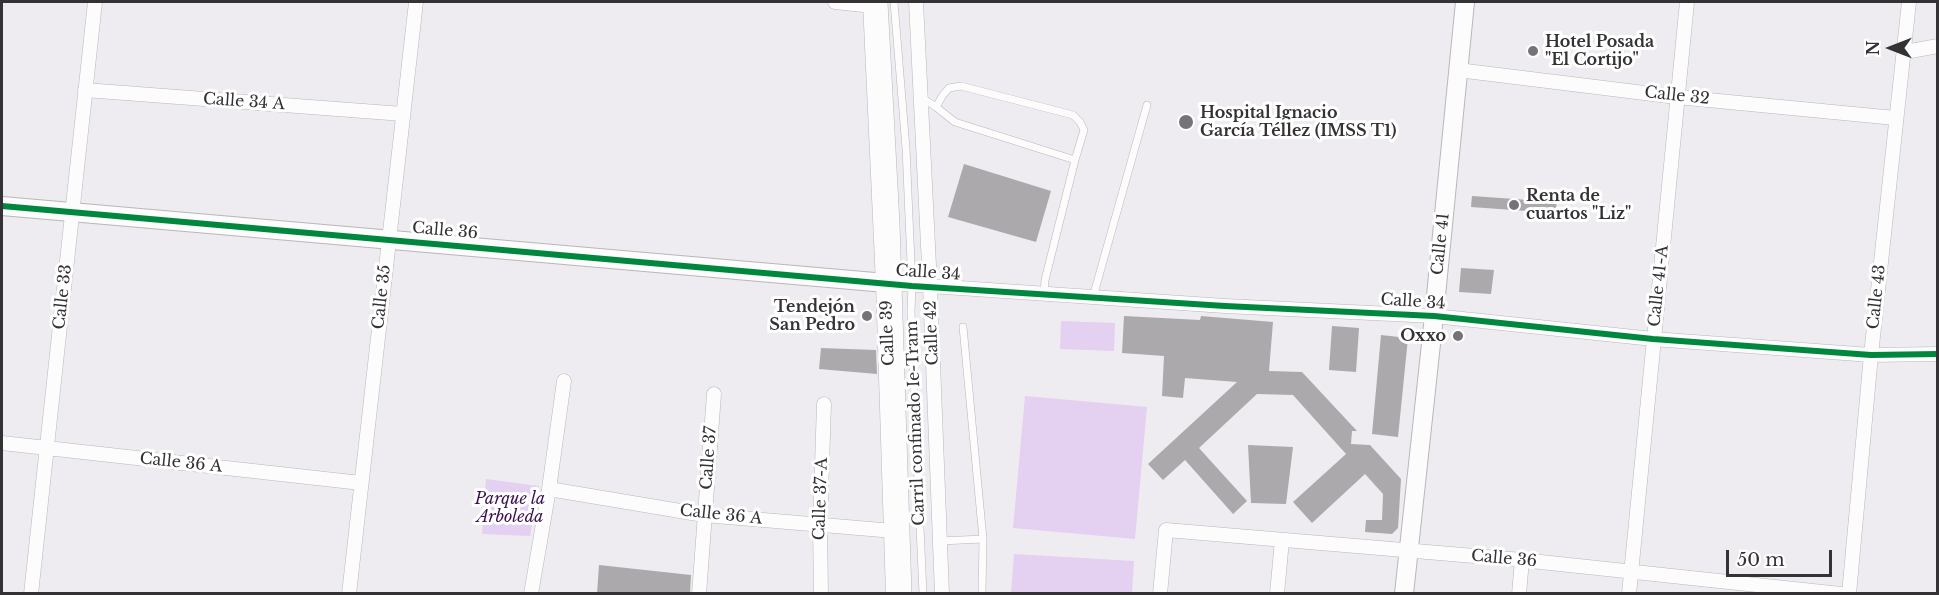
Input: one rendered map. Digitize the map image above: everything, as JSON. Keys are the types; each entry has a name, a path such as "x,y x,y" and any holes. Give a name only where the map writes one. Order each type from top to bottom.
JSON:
{"main road":[{"name":"Calle 39","path":"877,3 899,284 894,531 896,594"}],"street":[{"name":"Calle 33","path":"31,594 95,2"},
{"name":"Calle 35","path":"349,594 416,2"},
{"path":"836,2 877,3"},
{"name":"Calle 42","path":"916,2 942,594"},
{"name":"Calle 41","path":"1404,594 1465,2"},
{"name":"Calle 41-A","path":"1629,594 1687,2"},
{"name":"Calle 43","path":"1849,594 1871,355 1909,2"},
{"path":"1905,52 1938,46"},
{"name":"Calle 32","path":"1458,70 1677,97 1896,118"},
{"name":"Calle 34 A","path":"85,90 403,114"},
{"name":"Calle 36","path":"2,206 899,284"},
{"name":"Calle 34","path":"899,284 1434,316 1653,339 1871,355 1938,354"},
{"path":"531,594 564,381"},
{"name":"Calle 37","path":"699,594 714,394"},
{"name":"Calle 37-A","path":"821,594 820,525 824,404"},
{"name":"Calle 36 A","path":"2,442 362,483"},
{"name":"Calle 36 A","path":"549,489 704,515 894,531"},
{"name":"Calle 36","path":"1160,594 1166,530 1631,571 1737,588 1841,594"},
{"path":"1277,594 1282,540"},
{"path":"1519,594 1522,560"}],"lane":[{"name":"Carril confinado Ie-Tram","path":"894,2 906,147 899,284 908,594"},
{"path":"936,107 949,88 961,86 1073,115 1080,122 1084,130 1045,280 1044,294"},
{"path":"920,97 955,122 1075,160"},
{"path":"1093,297 1147,105"},
{"name":"Carril confinado Ie-Tram","path":"899,284 911,311 923,594"},
{"path":"963,327 983,539 982,594"},
{"path":"940,541 983,539"}],"green space":[{"path":"1061,321 1115,323 1114,351 1060,349"},
{"path":"1025,396 1147,407 1135,539 1013,528"},
{"name":"Parque la Arboleda","path":"486,479 539,486 530,536 482,534"},
{"path":"1014,554 1134,561 1132,593 1011,593"}],"building":[{"path":"964,164 1051,191 1036,242 948,217"},
{"name":"Renta de cuartos \"Liz\"","path":"1472,196 1557,202 1555,213 1471,207"},
{"path":"1461,268 1494,270 1491,294 1459,292"},
{"path":"1124,316 1200,320 1201,316 1273,322 1269,371 1302,372 1357,431 1352,431 1351,444 1370,445 1401,479 1398,528 1392,534 1365,532 1366,520 1382,520 1383,494 1365,474 1312,523 1293,502 1346,454 1293,395 1257,394 1199,448 1247,501 1233,514 1185,460 1163,480 1148,464 1237,382 1185,378 1183,398 1162,396 1164,356 1122,353"},
{"path":"1332,326 1359,328 1356,372 1329,370"},
{"path":"1381,335 1408,338 1398,437 1372,434"},
{"path":"821,348 876,350 877,374 819,369"},
{"path":"1248,445 1293,447 1286,504 1251,503"},
{"path":"599,565 691,575 690,594 597,594"}],"cycle path":[{"path":"2,206 912,286 1225,306 1434,316 1653,339 1871,355 1938,354"}],"place":[{"name":"Hotel Posada \"El Cortijo\"","path":"1533,51"},
{"name":"Hospital Ignacio García Téllez (IMSS T1)","path":"1186,122"},
{"name":"Renta de cuartos \"Liz\"","path":"1514,205"},
{"name":"Tendejón San Pedro","path":"867,316"},
{"name":"Oxxo","path":"1458,336"}]}
